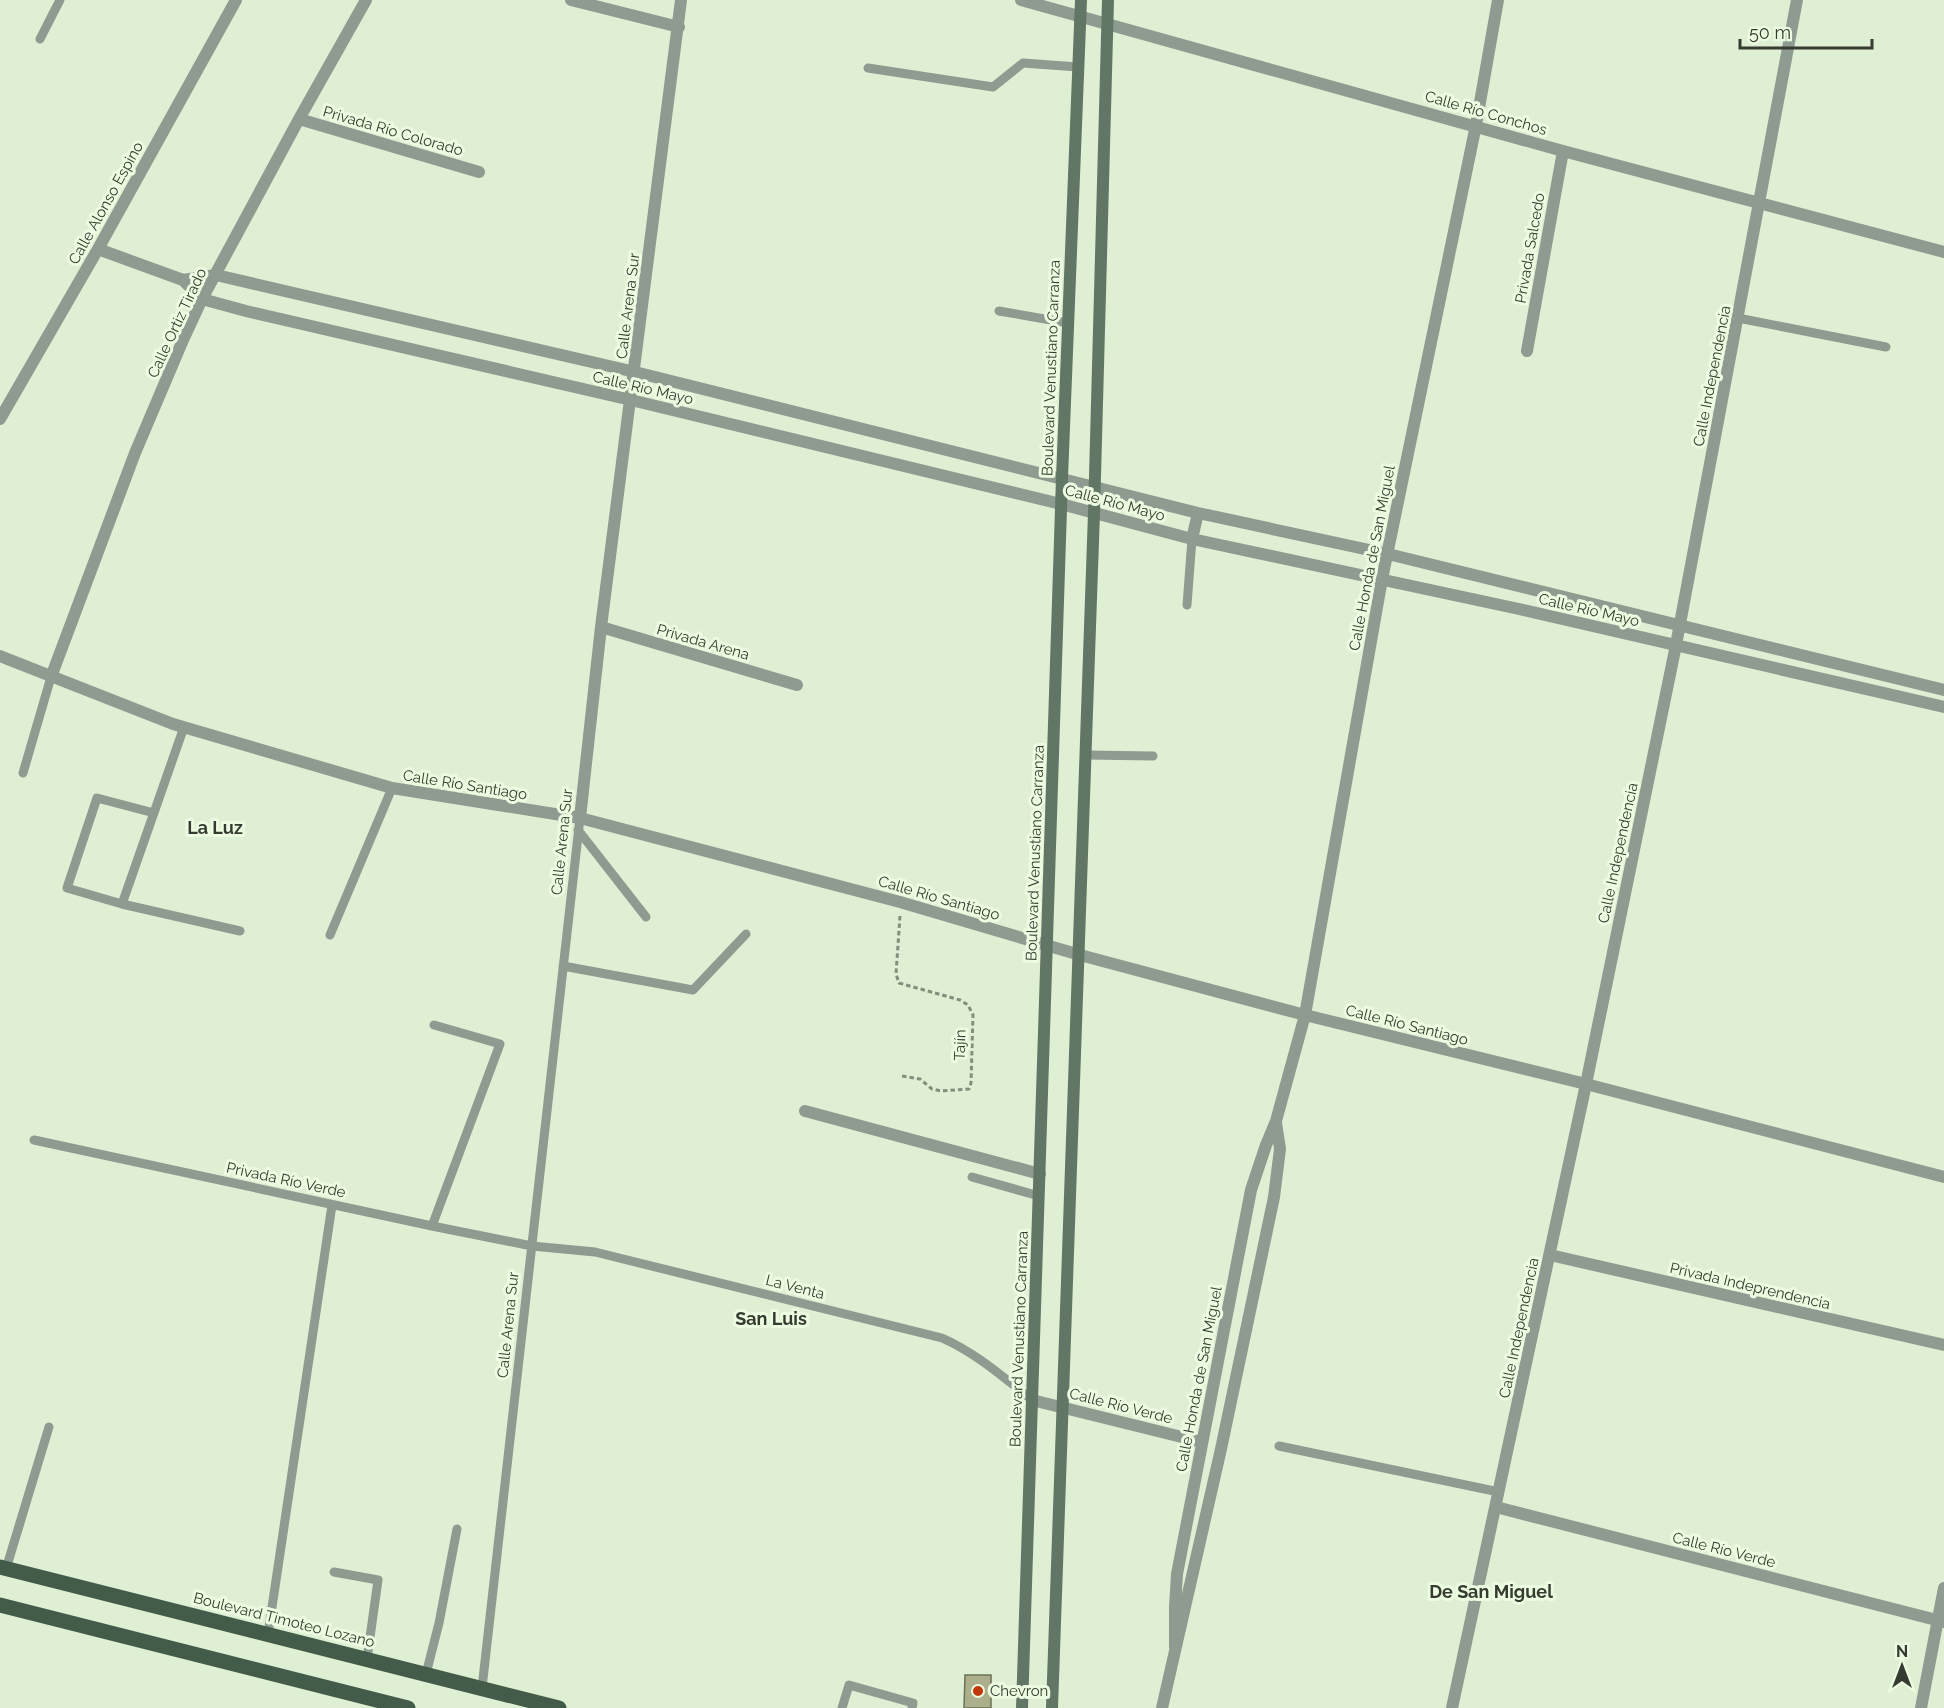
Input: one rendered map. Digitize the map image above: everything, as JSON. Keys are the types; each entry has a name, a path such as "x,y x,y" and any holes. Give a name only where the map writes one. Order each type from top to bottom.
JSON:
{"main road":[{"name":"Boulevard Venustiano Carranza","path":"1022,1708 1061,504 1081,0"},
{"path":"1052,1708 1080,955 1108,0"},
{"name":"Boulevard Timoteo Lozano","path":"3,1568 559,1708"},
{"path":"0,1605 402,1707"}],"street":[{"name":"Calle Alonso Espino","path":"0,419 98,249 236,0"},
{"name":"Calle Ortiz Tirado","path":"51,677 135,453 202,299 366,0"},
{"path":"571,0 678,27"},
{"name":"Calle Arena Sur","path":"579,824 601,627 681,0"},
{"name":"Calle Río Conchos","path":"1021,0 1563,151 1944,252"},
{"name":"Calle Honda de San Miguel","path":"1175,1647 1174,1607 1177,1574 1251,1190 1276,1122 1305,1015 1382,579 1476,125 1498,0"},
{"name":"Calle Independencia","path":"1452,1708 1550,1255 1676,645 1797,0"},
{"name":"Privada Río Colorado","path":"299,119 479,172"},
{"name":"Privada Salcedo","path":"1527,351 1563,151"},
{"name":"Calle Río Mayo","path":"98,249 183,279 216,275 635,372 1198,513 1388,554 1944,690"},
{"name":"Calle Río Mayo","path":"183,279 202,299 631,400 1192,538 1944,707"},
{"path":"1192,538 1198,513"},
{"name":"Privada Arena","path":"601,627 797,685"},
{"name":"Calle Río Santiago","path":"0,656 184,727 392,788 579,824 900,902 1047,946 1305,1015 1586,1084 1944,1177"},
{"path":"805,1111 1040,1174"},
{"name":"Calle Honda de San Miguel","path":"1162,1708 1274,1197 1280,1149 1276,1122"},
{"name":"Privada Indeprendencia","path":"1550,1255 1944,1345"},
{"name":"Calle Río Verde","path":"1032,1400 1202,1442"},
{"name":"Calle Río Verde","path":"1496,1507 1941,1621"},
{"path":"1921,1708 1941,1621 1944,1588"}],"lane":[{"path":"40,39 60,0"},
{"path":"868,68 993,87 1023,63 1078,67"},
{"path":"999,311 1068,323"},
{"path":"1738,318 1886,347"},
{"path":"1187,605 1192,538"},
{"path":"23,773 51,677"},
{"path":"122,904 184,727"},
{"path":"1086,755 1153,756"},
{"path":"330,935 392,788"},
{"path":"154,813 97,798 67,888 122,904 240,931"},
{"path":"579,824 646,917"},
{"name":"Calle Arena Sur","path":"482,1688 579,824"},
{"path":"563,966 693,990 746,934"},
{"path":"432,1226 500,1044 434,1025"},
{"name":"Privada Río Verde","path":"34,1140 532,1246"},
{"path":"972,1177 1039,1196"},
{"path":"268,1634 332,1205"},
{"name":"La Venta","path":"532,1246 595,1252 942,1338 977,1357 1032,1400"},
{"path":"3,1568 49,1427"},
{"path":"1279,1446 1499,1492"},
{"path":"426,1674 439,1623 457,1529"},
{"path":"334,1572 378,1580 367,1659"},
{"path":"842,1708 849,1685 913,1703 912,1708"}],"path":[{"name":"Tajín","path":"900,902 897,980 902,985 960,1000 968,1005 973,1015 970,1088 963,1091 941,1091 932,1089 920,1078 902,1076"}],"building":[{"name":"Chevron","path":"965,1675 991,1675 991,1708 964,1708"}],"place":[{"name":"Chevron","path":"978,1691"}],"district":[{"name":"La Luz","path":"215,828"},
{"name":"San Luis","path":"771,1319"},
{"name":"De San Miguel","path":"1491,1592"}]}
